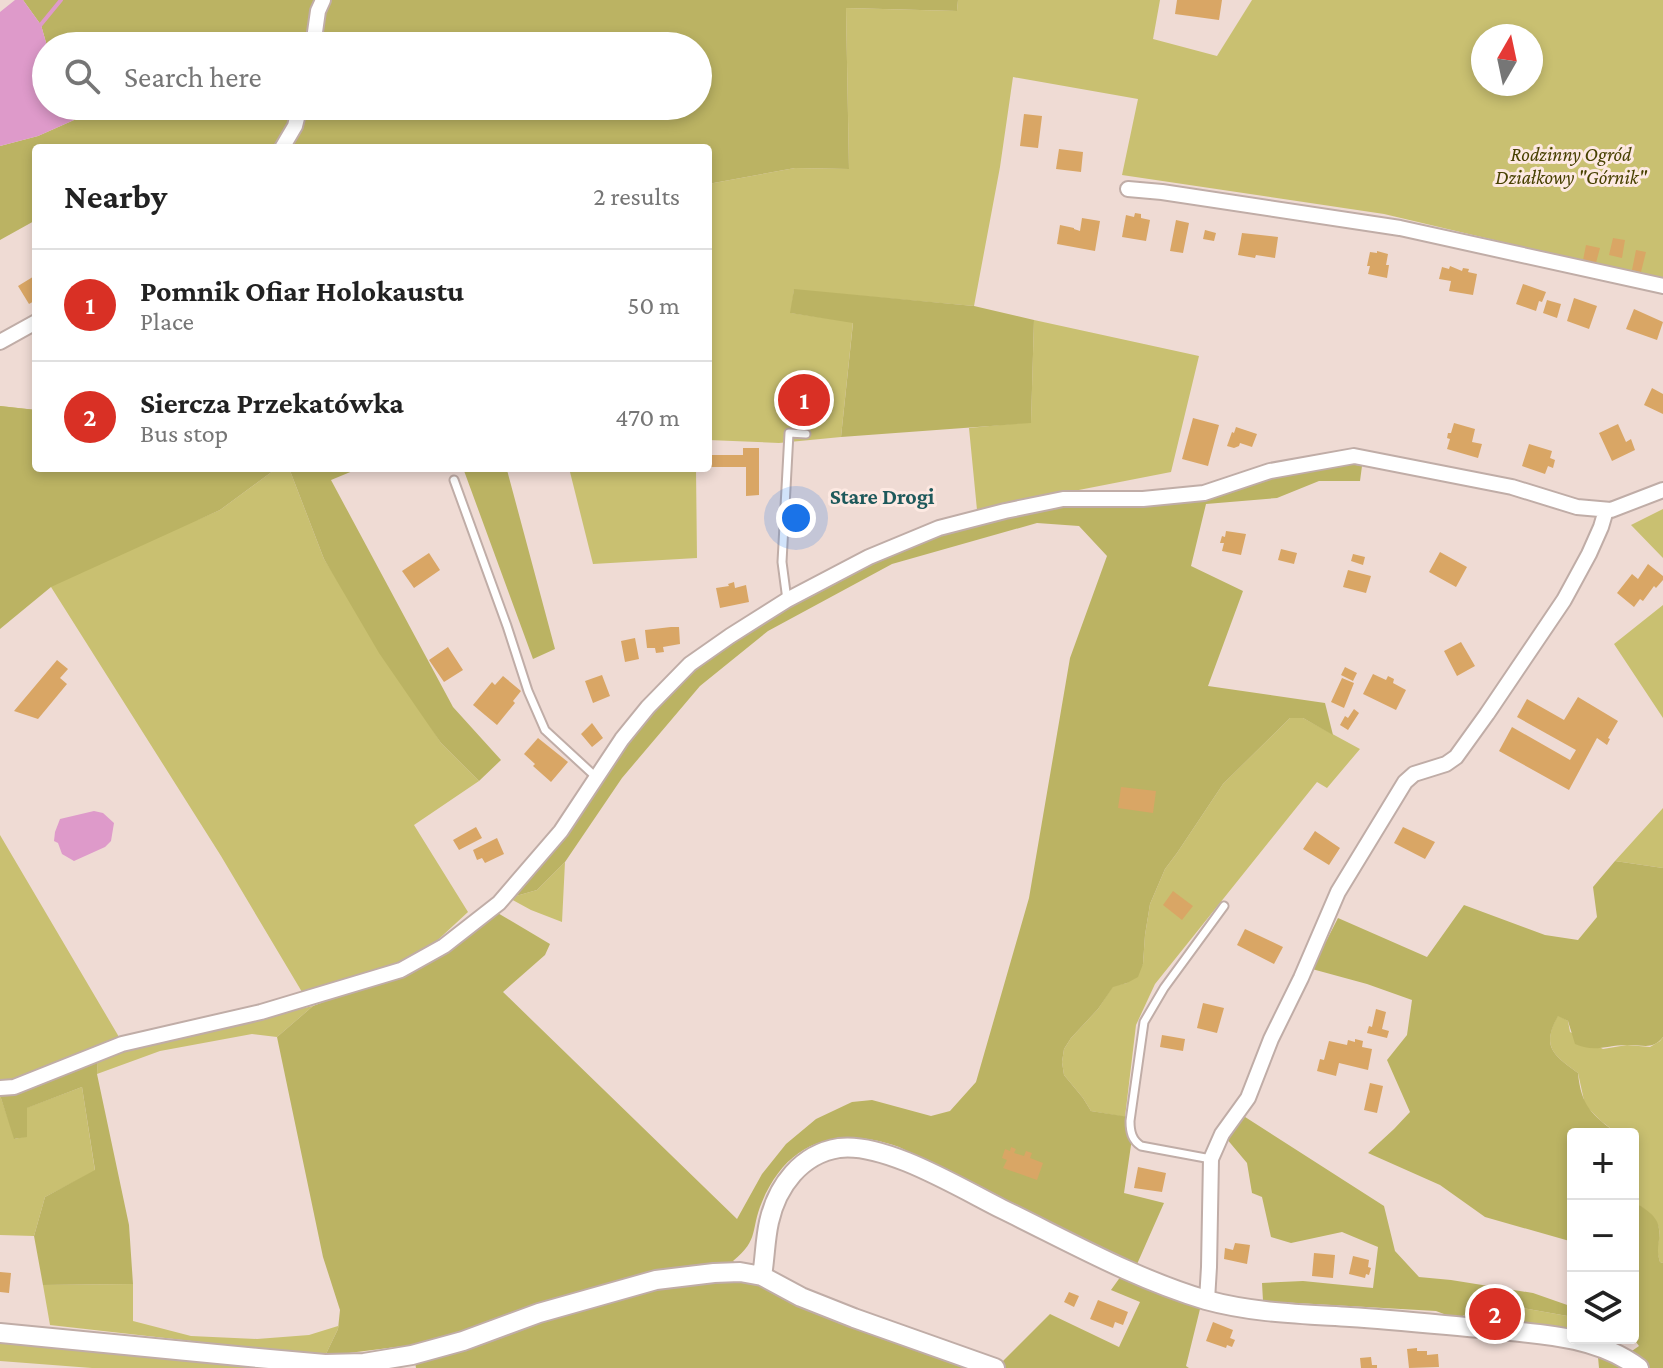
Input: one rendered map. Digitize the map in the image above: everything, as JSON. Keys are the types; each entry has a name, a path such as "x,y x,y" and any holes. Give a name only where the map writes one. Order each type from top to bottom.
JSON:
{"street":[{"path":"315,32 323,0"},
{"path":"284,144 296,120"},
{"path":"1128,189 1400,228 1663,286"},
{"path":"0,342 32,324"},
{"path":"0,1088 14,1087 122,1044 261,1012 401,970 444,946 499,903 561,831 622,739 690,664 787,600 869,557 939,528 1063,499 1143,499 1204,493 1270,471 1354,456 1512,487 1577,507 1611,510 1663,490"},
{"path":"1207,1300 1211,1159 1222,1134 1248,1098 1271,1039 1338,892 1405,782 1414,774 1446,764 1456,757 1487,714 1564,600 1589,554 1606,510"},
{"path":"762,1276 769,1222 775,1202 790,1177 817,1155 855,1147 879,1151 916,1166 1113,1264 1207,1300 1278,1312 1555,1336 1619,1354 1639,1368"},
{"path":"0,1333 276,1364 376,1361 463,1341 539,1313 656,1280 740,1272 762,1276 801,1297 841,1313 995,1368"}],"lane":[{"path":"787,600 782,562 789,433 806,434"},
{"path":"454,480 528,691 545,730 597,778"},
{"path":"1211,1159 1141,1146 1130,1132 1130,1121 1144,1022 1164,988 1224,906"}],"green space":[{"name":"Rodzinny Ogród Działkowy \"Górnik\"","path":"958,0 1160,0 1153,39 1217,56 1252,0 1663,0 1663,280 1384,214 1122,175 1138,99 1013,77 974,306 794,290 791,313 853,322 841,437 779,443 712,440 712,183 795,168 849,169 846,8 957,11"},
{"path":"1034,320 1199,356 1171,472 977,510 969,428 1031,422"},
{"path":"0,406 32,410 32,472 48,472 197,520 220,510 272,472 291,472 324,559 441,743 479,781 414,825 468,912 428,949 380,971 302,992 221,856 51,587"},
{"path":"570,472 696,472 697,558 593,564"},
{"path":"1663,509 1663,558 1631,525"},
{"path":"1663,605 1663,718 1614,644"},
{"path":"1290,718 1303,718 1360,749 1327,788 1317,782 1155,984 1136,1025 1125,1117 1091,1111 1064,1075 1064,1049 1113,986 1127,983 1143,964 1150,904 1165,869 1223,784"},
{"path":"1663,808 1663,868 1615,861"},
{"path":"0,835 119,1037 22,1081 0,1081"},
{"path":"565,862 562,922 509,898 537,890"},
{"path":"313,1006 277,1037 252,1034 160,1051 97,1074 98,1059 121,1048"},
{"path":"1558,1015 1568,1021 1570,1032 1603,1049 1627,1045 1650,1047 1663,1037 1663,1263 1658,1251 1658,1225 1639,1206 1639,1128 1610,1128 1585,1105 1578,1073 1552,1049 1550,1035"},
{"path":"82,1087 95,1171 45,1197 34,1236 0,1235 0,1095 15,1139 27,1136 26,1108"},
{"path":"133,1284 133,1321 191,1336 257,1339 309,1335 338,1326 338,1329 325,1356 50,1325 43,1285"},
{"path":"1488,1302 1567,1316 1567,1332 1458,1319"},
{"path":"0,1342 254,1368 92,1368 0,1361"}],"shaded area":[{"path":"15,0 23,0 41,25 43,32 32,32 32,120 74,120 38,136 0,146 0,12"},
{"path":"23,0 958,0 957,11 846,8 849,169 795,168 712,183 712,144 32,144 32,222 0,240 0,146 38,136 74,120 712,120 712,32 43,32"},
{"path":"794,289 974,306 1034,320 1031,423 841,437 853,323 790,313"},
{"path":"0,406 32,410 32,472 272,472 220,510 51,587 0,629"},
{"path":"1339,462 1362,466 1360,481 1319,481 1277,498 1206,504 1191,566 1243,591 1208,686 1325,703 1333,735 1303,718 1290,718 1223,784 1165,869 1150,904 1143,964 1138,977 1113,987 1064,1049 1064,1075 1091,1111 1135,1118 1124,1193 1164,1203 1130,1280 1201,1305 1186,1366 1189,1368 996,1368 1050,1314 1119,1347 1140,1302 1111,1290 1131,1262 899,1147 856,1138 817,1143 786,1164 762,1202 751,1240 733,1261 790,1299 974,1368 416,1368 412,1345 325,1356 338,1329 340,1310 323,1257 277,1037 313,1006 441,957 496,912 550,944 545,955 503,992 737,1219 762,1174 786,1144 816,1119 852,1102 872,1100 931,1116 950,1111 976,1082 1029,898 1070,658 1107,556 1079,526 1037,523 892,564 768,631 700,686 622,778 565,862 537,890 509,898 559,838 648,716 711,656 868,563 934,538 1007,516 1067,506 1134,506"},
{"path":"291,472 350,472 331,480 453,707 501,760 479,781 441,743 379,653 324,559"},
{"path":"464,472 508,472 555,649 533,659"},
{"path":"94,811 103,813 114,823 111,841 105,847 74,861 62,854 54,841 60,819"},
{"path":"1615,861 1663,868 1663,1037 1651,1045 1589,1048 1575,1044 1568,1021 1558,1016 1550,1035 1552,1049 1578,1073 1589,1109 1610,1128 1567,1128 1567,1240 1485,1217 1440,1185 1368,1153 1410,1112 1387,1060 1407,1035 1412,1000 1312,969 1338,918 1427,957 1464,905 1545,935 1578,940 1597,917 1593,887"},
{"path":"98,1059 97,1074 129,1225 133,1284 43,1285 34,1236 45,1197 95,1170 82,1087 27,1108 27,1137 14,1139 0,1095"},
{"path":"1242,1115 1384,1206 1395,1251 1419,1277 1533,1293 1567,1305 1567,1316 1488,1302 1457,1319 1436,1311 1263,1301 1262,1283 1303,1281 1373,1288 1378,1247 1342,1232 1291,1243 1271,1237 1262,1197 1252,1193 1247,1163 1226,1138"},
{"path":"1639,1205 1653,1216 1659,1229 1658,1252 1663,1263 1663,1368 1599,1368 1598,1357 1604,1344 1613,1344 1629,1353 1639,1346"}],"building":[{"path":"1177,0 1222,0 1219,20 1175,14"},
{"path":"1024,114 1042,116 1038,148 1020,146"},
{"path":"1059,149 1083,152 1081,172 1056,169"},
{"path":"1135,213 1150,220 1146,241 1122,237 1126,215 1134,217"},
{"path":"1082,218 1100,221 1095,251 1057,244 1060,225 1080,231"},
{"path":"1176,220 1189,223 1183,253 1170,251"},
{"path":"1205,230 1216,233 1214,241 1203,239"},
{"path":"1242,233 1278,237 1275,258 1238,255"},
{"path":"1613,238 1625,240 1622,258 1609,255"},
{"path":"1586,245 1600,248 1596,263 1583,260"},
{"path":"1636,250 1646,252 1641,272 1632,270"},
{"path":"1370,252 1388,254 1387,278 1368,274"},
{"path":"1450,266 1462,271 1463,268 1469,269 1468,272 1477,274 1473,295 1449,291 1451,281 1439,279 1442,267 1449,269"},
{"path":"32,277 32,302 29,304 18,286"},
{"path":"1523,284 1546,292 1536,311 1516,304"},
{"path":"1574,298 1597,306 1589,329 1567,321"},
{"path":"1547,300 1561,304 1557,318 1543,313"},
{"path":"1634,309 1663,322 1657,340 1626,329"},
{"path":"1652,388 1663,394 1663,414 1644,405"},
{"path":"1193,418 1219,425 1208,466 1182,459"},
{"path":"1454,423 1475,429 1472,442 1482,444 1478,458 1447,449 1448,433 1451,433"},
{"path":"1618,424 1626,442 1631,439 1635,450 1612,461 1599,433"},
{"path":"1236,427 1257,434 1252,447 1240,443 1234,448 1227,446"},
{"path":"1529,444 1552,451 1550,458 1555,460 1553,468 1548,466 1545,474 1522,466"},
{"path":"743,448 759,448 759,495 746,496 746,467 712,467 712,455 743,455"},
{"path":"1226,531 1246,534 1241,555 1222,551 1224,543 1220,543"},
{"path":"1281,549 1297,553 1294,564 1278,560"},
{"path":"1440,552 1467,567 1456,587 1429,572"},
{"path":"429,553 440,570 414,588 402,571"},
{"path":"1353,554 1365,557 1363,565 1351,561"},
{"path":"1648,564 1663,576 1663,580 1634,607 1617,593 1632,574 1638,579"},
{"path":"1348,570 1371,576 1366,593 1343,587"},
{"path":"734,582 735,588 746,585 749,602 720,608 716,588"},
{"path":"679,627 680,644 663,647 664,652 656,653 655,648 647,648 645,630"},
{"path":"635,638 639,659 625,662 621,641"},
{"path":"1461,642 1475,666 1457,676 1444,651"},
{"path":"448,647 463,670 444,682 429,660"},
{"path":"57,660 68,669 60,678 67,684 38,719 14,711"},
{"path":"1345,667 1357,673 1353,681 1341,675"},
{"path":"1373,674 1386,680 1388,676 1394,679 1393,683 1406,690 1396,710 1363,694"},
{"path":"602,675 610,696 593,703 585,681"},
{"path":"503,676 521,691 497,725 473,705 492,682 495,685"},
{"path":"1342,678 1354,683 1344,708 1331,702"},
{"path":"1578,697 1618,721 1607,745 1597,738 1569,790 1499,751 1512,727 1570,760 1576,750 1517,717 1527,699 1564,720"},
{"path":"1354,709 1359,713 1348,730 1340,725"},
{"path":"592,723 603,738 592,747 581,734"},
{"path":"538,738 568,762 551,782 524,754"},
{"path":"1121,787 1156,791 1153,813 1118,808"},
{"path":"476,827 482,838 459,850 453,840"},
{"path":"1403,827 1435,842 1425,859 1394,843"},
{"path":"1315,831 1340,848 1329,865 1303,849"},
{"path":"497,838 504,854 485,863 482,858 477,860 473,850"},
{"path":"1173,891 1193,906 1182,920 1163,905"},
{"path":"1245,929 1283,947 1274,964 1237,945"},
{"path":"1203,1003 1224,1008 1217,1033 1197,1028"},
{"path":"1376,1009 1386,1012 1382,1029 1389,1031 1387,1038 1367,1033 1369,1026 1372,1027"},
{"path":"1162,1035 1185,1039 1183,1051 1160,1047"},
{"path":"1355,1039 1363,1041 1362,1047 1372,1049 1368,1070 1339,1063 1336,1076 1317,1071 1320,1059 1324,1060 1329,1041 1347,1045 1348,1040 1355,1042"},
{"path":"1370,1083 1383,1086 1377,1113 1364,1110"},
{"path":"1011,1147 1016,1149 1014,1153 1024,1156 1026,1151 1032,1153 1030,1158 1043,1163 1037,1180 1003,1168 1007,1160 1002,1158 1005,1149 1010,1151"},
{"path":"1138,1167 1166,1173 1162,1192 1134,1188"},
{"path":"1235,1243 1250,1245 1247,1264 1224,1259 1225,1248 1233,1250"},
{"path":"1314,1253 1335,1255 1333,1278 1312,1276"},
{"path":"1353,1256 1369,1260 1368,1267 1371,1268 1365,1278 1349,1274"},
{"path":"0,1272 11,1273 9,1293 0,1292"},
{"path":"1069,1292 1079,1296 1074,1307 1064,1302"},
{"path":"1098,1300 1128,1312 1123,1325 1115,1322 1113,1328 1090,1319"},
{"path":"1213,1322 1233,1330 1230,1338 1235,1340 1232,1347 1206,1341"},
{"path":"1417,1348 1417,1351 1427,1351 1427,1355 1438,1354 1439,1367 1409,1368 1407,1349"},
{"path":"1371,1357 1372,1365 1377,1365 1377,1368 1361,1368 1360,1358"}],"waterway":[{"path":"38,28 61,0"}],"place":[{"name":"Pomnik Ofiar Holokaustu","path":"804,400"},
{"name":"Siercza Przekatówka","path":"1495,1314"}],"district":[{"name":"Stare Drogi","path":"882,496"}]}
